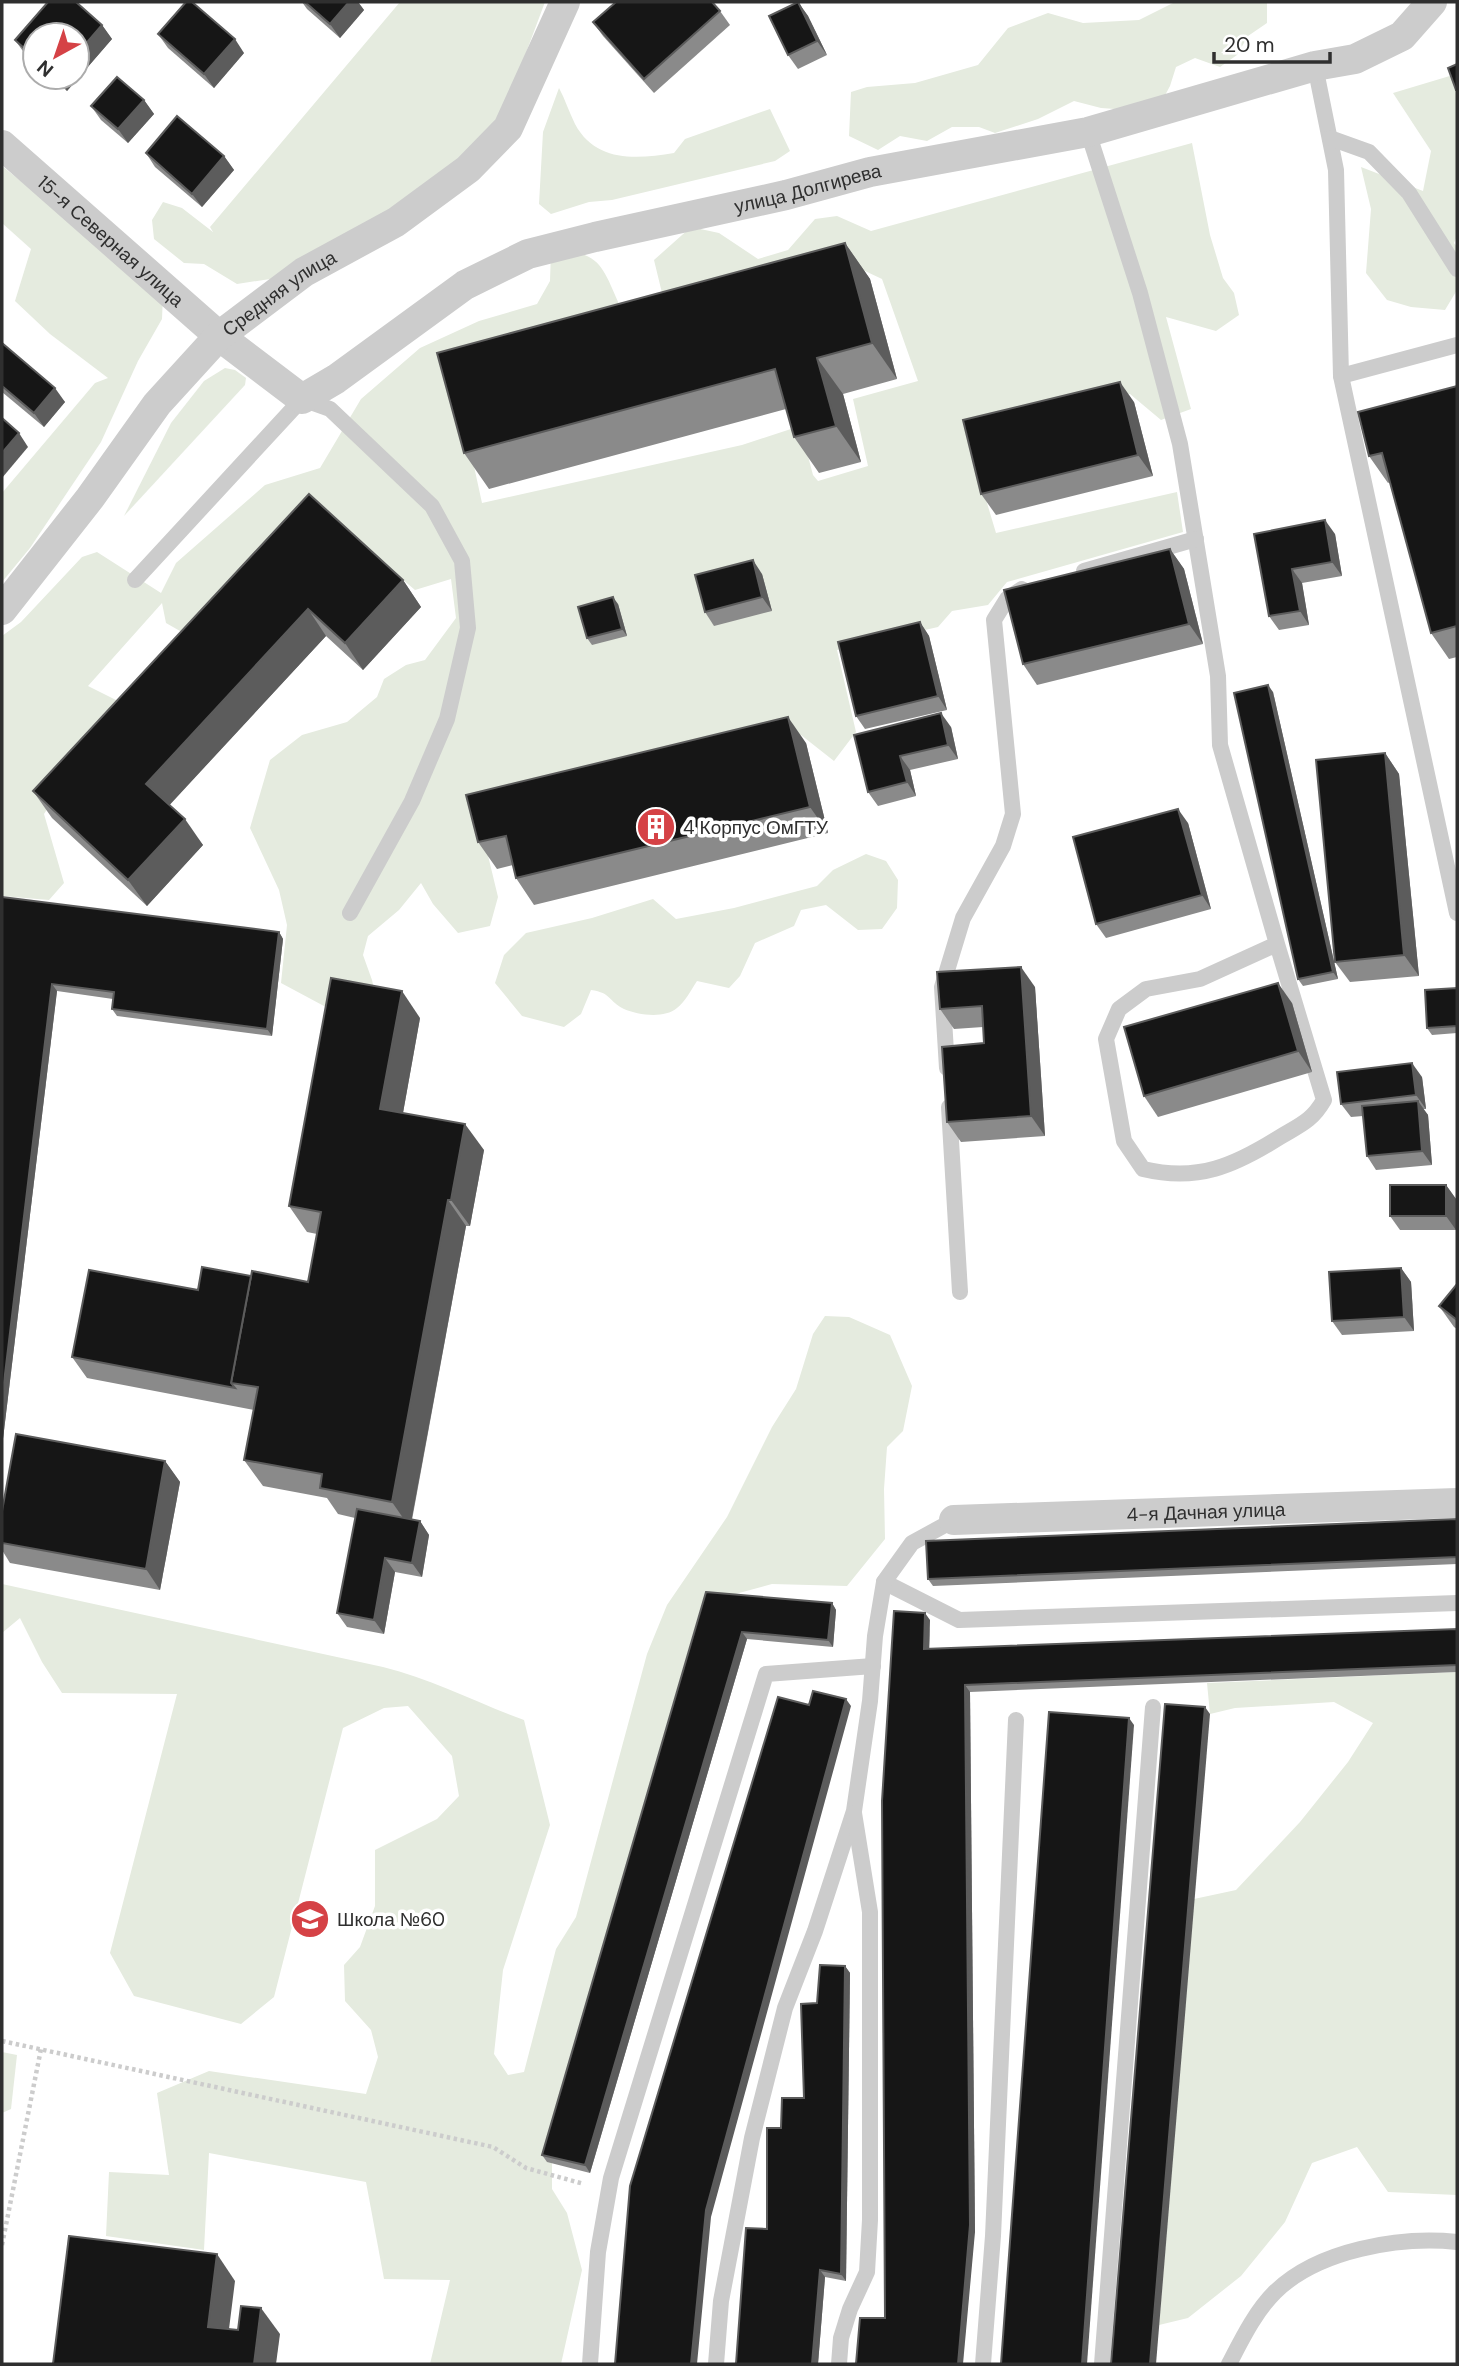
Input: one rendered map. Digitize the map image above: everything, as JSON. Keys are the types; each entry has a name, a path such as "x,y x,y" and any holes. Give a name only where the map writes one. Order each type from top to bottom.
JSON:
{"street":[{"name":"Средняя улица","path":"2,610 90,498 157,404 219,336 304,272 396,222 468,169 508,128 565,2"},
{"name":"улица Долгирева","path":"302,399 336,379 465,285 528,254 786,195 870,172 1088,132 1315,66 1355,59 1402,36 1433,2"},
{"name":"15-я Северная улица","path":"2,145 219,336"},
{"path":"219,336 302,399"},
{"name":"4-я Дачная улица","path":"954,1520 1457,1503"}],"lane":[{"path":"1315,66 1336,170 1341,376 1457,913"},
{"path":"1088,132 1150,331 1180,444 1218,676 1220,745 1324,1100 1315,1116 1244,1159 1209,1171 1167,1175 1143,1169 1124,1141 1106,1039 1119,1009 1146,989 1200,979 1277,944"},
{"path":"1331,138 1369,152 1409,193 1457,269"},
{"path":"1341,376 1457,345"},
{"path":"135,580 302,399 330,410 432,506 462,561 468,628 447,719 412,801 350,913"},
{"path":"1063,577 1196,539"},
{"path":"960,1292 942,987 963,918 1003,846 1013,814 994,620 1007,599 1036,585"},
{"path":"716,2364 721,2301 752,2138 785,2008 815,1931 854,1811 884,1582 912,1543 954,1520"},
{"path":"884,1582 959,1620 1457,1603"},
{"path":"590,2364 598,2252 611,2178 766,1674 873,1666"},
{"path":"1102,2364 1153,1707"},
{"path":"983,2364 993,2236 1016,1720"},
{"path":"839,2364 841,2338 867,2272 870,2220 870,1912 854,1811"},
{"path":"1229,2364 1249,2326 1275,2292 1316,2263 1370,2247 1431,2239 1457,2242"}],"path":[{"path":"2,2041 493,2147 526,2168 609,2191"},
{"path":"2,2245 41,2049"}],"shaded area":[{"path":"400,2 545,2 500,122 420,193 283,277 237,284 204,264 184,263 154,239 152,220 163,202 182,208 213,232 210,227"},
{"path":"1175,2 1267,2 1267,23 1248,36 1237,55 1220,67 1195,58 1176,67 1163,99 1129,110 1101,108 1074,101 1038,119 995,133 979,127 952,127 927,141 900,136 878,150 849,136 851,92 867,87 915,83 978,65 1008,28 1048,13 1083,23 1139,20"},
{"path":"1453,75 1457,88 1457,236 1454,243 1457,247 1457,290 1445,310 1411,307 1387,300 1366,273 1371,209 1361,167 1423,191 1431,151 1393,93"},
{"path":"559,88 575,124 584,137 606,152 632,157 674,153 685,139 770,109 790,151 775,161 612,200 589,202 551,214 539,204 543,132"},
{"path":"1192,143 1210,235 1223,278 1234,293 1239,315 1216,331 1166,317 1191,409 1161,420 1130,394 966,433 996,533 1177,492 1183,532 1007,582 988,605 952,611 938,627 837,650 856,732 834,761 801,735 478,814 498,897 490,926 458,933 433,904 421,883 399,910 368,936 363,955 376,998 337,1013 281,983 287,925 279,890 250,828 270,760 302,735 347,722 377,697 384,679 406,665 425,660 456,618 451,579 415,590 322,511 194,639 166,623 162,603 88,686 118,701 44,814 64,883 49,900 2,896 2,636 21,622 82,557 97,552 161,593 176,563 265,485 320,468 361,399 420,348 479,321 537,304 550,281 551,251 579,253 597,262 619,304 470,448 482,503 742,445 800,426 813,475 818,481 868,466 853,399 918,381 882,279 865,271 792,290 662,293 654,260 691,227 719,233 758,259 788,250 815,219 837,216 871,231"},
{"path":"2,166 163,295 162,319 138,361 101,442 30,548 2,582 2,493 95,383 108,378 50,334 15,301 31,249 2,223"},
{"path":"225,368 235,370 246,378 245,385 124,516 171,423 204,381"},
{"path":"866,854 886,861 898,880 897,908 882,929 858,930 826,905 801,910 794,926 755,943 740,976 729,988 697,981 683,1003 665,1014 636,1013 619,1006 603,993 591,990 581,1014 564,1027 522,1016 495,983 504,955 526,933 592,918 653,899 676,919 734,908 817,886 833,870"},
{"path":"825,1316 849,1317 890,1335 912,1386 903,1431 887,1447 885,1539 847,1586 772,1584 702,1603 552,2120 552,2189 567,2213 582,2270 561,2364 430,2364 450,2280 384,2279 366,2182 209,2153 204,2250 106,2236 109,2172 169,2175 157,2093 209,2071 366,2094 378,2057 371,2030 345,2001 344,1965 360,1947 375,1906 375,1850 437,1819 459,1796 452,1756 408,1706 384,1708 343,1728 274,1997 241,2024 134,1996 110,1953 177,1694 62,1693 42,1662 20,1618 2,1633 2,1584 383,1667 437,1685 524,1720 550,1825 503,1970 494,2054 508,2075 524,2072 556,1949 576,1917 647,1654 667,1605 727,1517 772,1427 796,1389 813,1334"},
{"path":"1457,1672 1457,2195 1388,2192 1357,2147 1312,2163 1285,2222 1241,2276 1188,2318 1159,2325 1194,1899 1236,1890 1300,1822 1348,1762 1373,1723 1334,1702 1235,1708 1210,1714 1207,1683"},
{"path":"2,2052 17,2055 11,2109 2,2113"}],"building":[{"path":"48,2 76,2 102,25 91,38 91,21 32,21"},
{"path":"186,2 192,2 235,39 204,74 158,34"},
{"path":"305,2 349,2 330,24"},
{"path":"616,2 712,2 720,11 644,79 593,22"},
{"path":"798,2 817,41 788,55 769,16"},
{"path":"21,33 21,45 15,40"},
{"path":"1457,64 1457,90 1456,90 1448,68"},
{"path":"117,77 144,100 118,129 91,106"},
{"path":"177,116 224,156 192,194 146,153"},
{"path":"845,243 872,343 817,358 836,426 794,437 775,369 464,453 437,353"},
{"path":"2,343 55,388 34,413 2,386"},
{"path":"1120,382 1138,455 981,494 963,420"},
{"path":"1457,386 1457,626 1431,633 1382,453 1369,456 1358,412"},
{"path":"2,418 19,433 2,453"},
{"path":"309,494 403,580 345,643 308,609 146,784 185,819 128,880 33,791"},
{"path":"1325,520 1332,562 1292,569 1300,611 1269,616 1254,534"},
{"path":"1170,549 1189,624 1023,664 1004,590"},
{"path":"753,560 762,597 705,612 695,575"},
{"path":"613,597 622,629 587,638 578,607"},
{"path":"920,622 938,696 856,716 838,642"},
{"path":"1268,685 1333,972 1298,979 1234,693"},
{"path":"941,713 948,745 900,756 907,782 868,792 854,735"},
{"name":"4 Корпус ОмГТУ","path":"788,717 810,807 516,878 506,836 478,842 466,795"},
{"path":"1385,753 1404,955 1335,962 1316,760"},
{"path":"1178,809 1202,895 1096,924 1073,837"},
{"path":"2,897 279,932 267,1029 112,1009 114,992 52,984 2,1399"},
{"path":"1021,967 1031,1116 947,1122 942,1047 984,1043 982,1006 940,1009 937,972"},
{"path":"331,978 402,991 380,1109 465,1124 451,1200 448,1200 392,1502 320,1488 322,1474 244,1460 258,1387 231,1383 252,1271 308,1282 321,1212 289,1206"},
{"path":"1278,983 1298,1051 1144,1096 1124,1027"},
{"path":"1457,988 1457,1026 1427,1028 1425,990"},
{"path":"1412,1063 1416,1095 1341,1104 1337,1072"},
{"path":"1418,1101 1422,1151 1367,1156 1362,1106"},
{"path":"1390,1185 1446,1185 1446,1216 1390,1216"},
{"path":"202,1267 251,1276 231,1383 235,1388 72,1357 89,1270 198,1290"},
{"path":"1401,1268 1404,1317 1332,1321 1329,1272"},
{"path":"1457,1284 1457,1320 1439,1306"},
{"path":"16,1434 165,1461 146,1569 2,1543 2,1511"},
{"path":"357,1509 420,1521 412,1563 385,1558 374,1620 337,1613"},
{"path":"1457,1519 1457,1557 928,1579 926,1541"},
{"path":"706,1592 832,1603 828,1640 742,1632 585,2165 542,2155"},
{"path":"894,1611 925,1613 924,1649 1457,1629 1457,1665 965,1685 970,2225 958,2364 856,2364 860,2318 885,2318 882,1801"},
{"path":"813,1691 846,1699 706,2210 691,2364 615,2364 630,2186 778,1697 809,1705"},
{"path":"1165,1704 1205,1707 1150,2364 1111,2364"},
{"path":"1049,1712 1129,1718 1082,2364 1001,2364"},
{"path":"820,1965 845,1966 841,2274 820,2270 812,2364 736,2364 746,2228 767,2229 767,2128 781,2128 782,2098 804,2098 801,2004 817,2003"},
{"path":"69,2236 217,2254 208,2327 238,2330 241,2306 261,2308 254,2364 53,2364"}],"place":[{"name":"4 Корпус ОмГТУ","path":"656,827"},
{"name":"Школа №60","path":"310,1919"}]}
